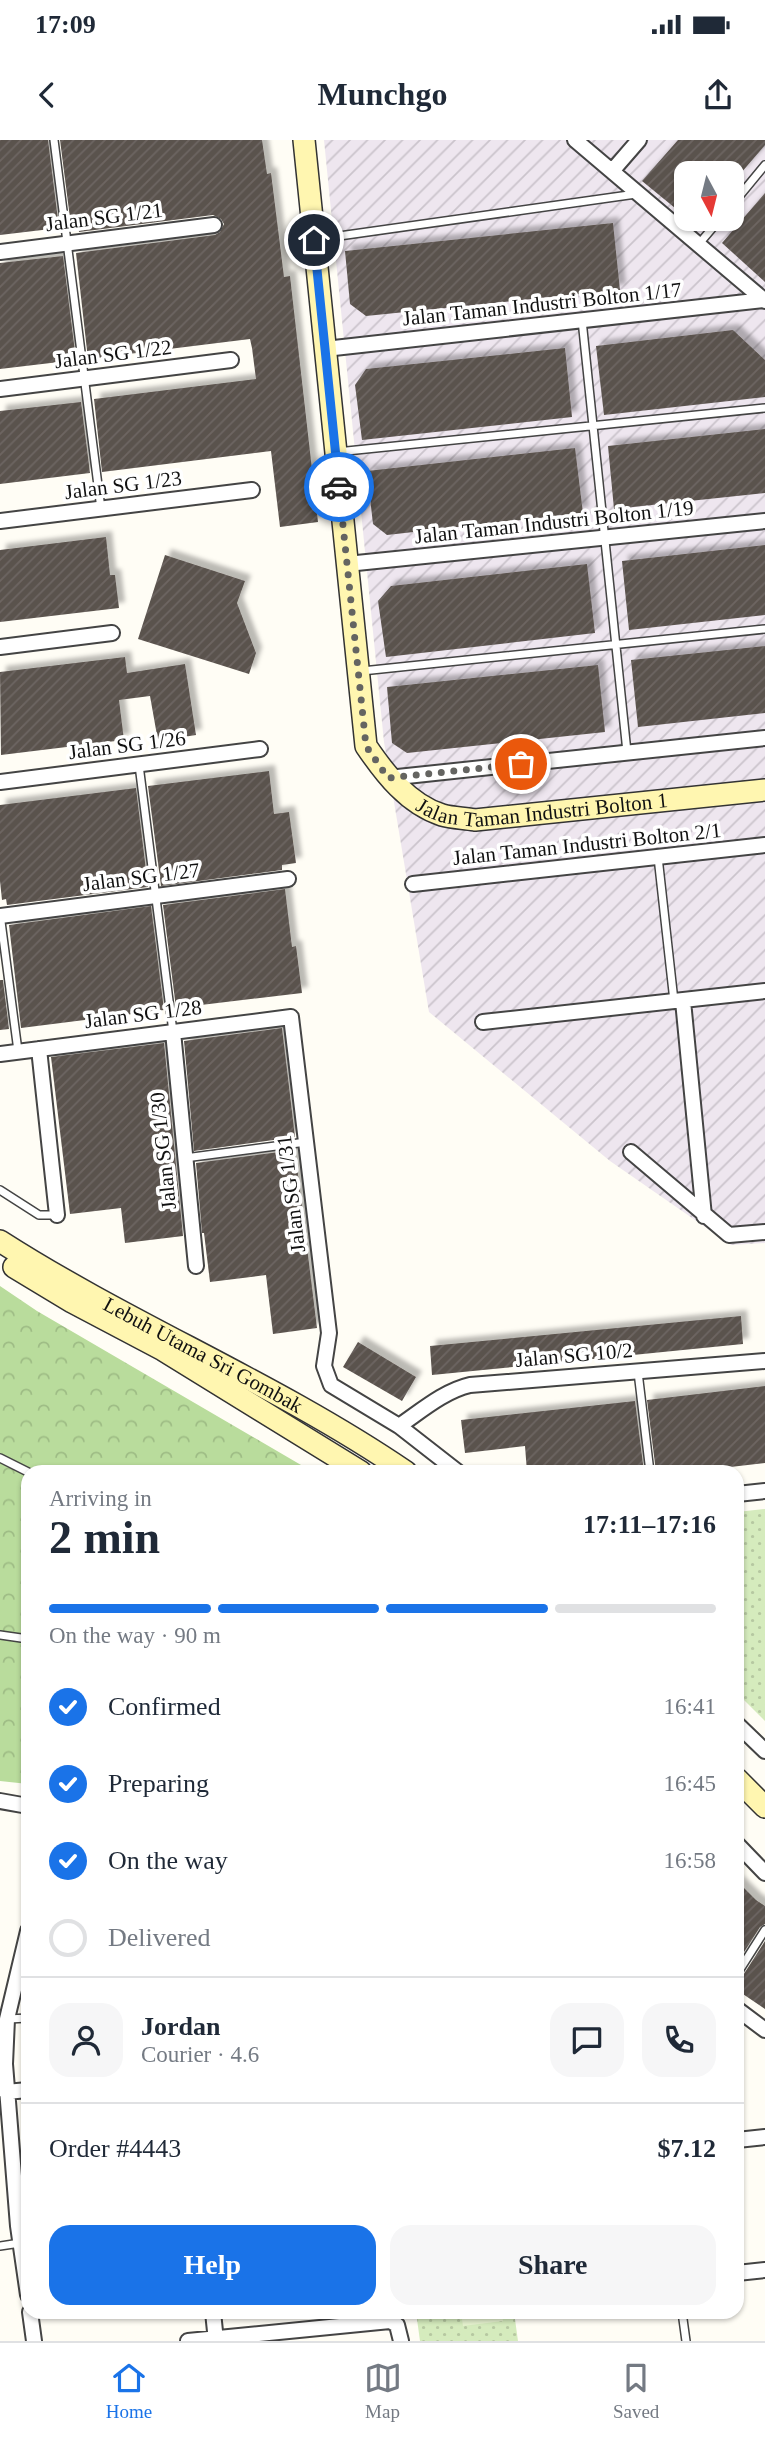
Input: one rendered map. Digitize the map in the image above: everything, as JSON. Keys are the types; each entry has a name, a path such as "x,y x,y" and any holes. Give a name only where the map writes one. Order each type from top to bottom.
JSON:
{"street":[{"name":"Jalan Taman Industri Bolton 1","path":"304,140 366,746 388,778 413,798 442,815 475,820 765,790"},
{"path":"575,140 764,301"},
{"path":"613,170 639,140"},
{"name":"Jalan SG 1/21","path":"0,252 214,225"},
{"name":"Jalan Taman Industri Bolton 1/17","path":"325,349 764,301"},
{"name":"Jalan SG 1/22","path":"0,389 231,360"},
{"name":"Jalan SG 1/23","path":"0,521 252,489"},
{"name":"Jalan Taman Industri Bolton 1/19","path":"347,564 765,521"},
{"path":"0,647 112,633"},
{"path":"388,778 765,738"},
{"name":"Jalan SG 1/26","path":"0,782 260,749"},
{"name":"Jalan Taman Industri Bolton 2/1","path":"413,884 765,845"},
{"name":"Jalan SG 1/27","path":"0,915 288,879"},
{"path":"483,1022 765,991"},
{"path":"678,1001 704,1216"},
{"name":"Jalan SG 1/28","path":"0,1054 292,1017"},
{"name":"Jalan SG 1/31","path":"292,1017 329,1333 324,1366 331,1385 399,1426"},
{"name":"Jalan SG 1/30","path":"173,1032 196,1266"},
{"path":"39,1049 57,1215"},
{"path":"631,1152 729,1235 765,1232"},
{"name":"Lebuh Utama Sri Gombak","path":"0,1241 92,1296 294,1402 357,1438 396,1465"},
{"name":"Lebuh Utama Sri Gombak","path":"0,1258 72,1302 163,1350 350,1465"},
{"name":"Jalan SG 10/2","path":"399,1426 458,1388 638,1370 765,1361"},
{"path":"399,1426 449,1465"},
{"path":"744,1493 765,1491"},
{"path":"744,1731 765,1751"},
{"path":"744,1786 765,1807"},
{"path":"0,1801 21,1804"},
{"path":"744,1851 765,1873"},
{"path":"21,1961 7,2019 3,2064 21,2209"},
{"path":"744,2014 765,2030"},
{"path":"6,2092 21,2091"},
{"path":"744,2139 765,2137"},
{"path":"744,2272 765,2270"},
{"path":"31,2319 34,2341"},
{"path":"214,2319 216,2339"},
{"path":"188,2341 390,2321 397,2325 401,2341"}],"lane":[{"path":"54,140 101,509"},
{"path":"744,190 765,165"},
{"path":"314,240 636,194"},
{"path":"698,245 710,231"},
{"path":"582,320 627,752"},
{"path":"336,452 765,408"},
{"path":"358,671 765,629"},
{"path":"139,764 173,1032"},
{"path":"658,857 678,1001"},
{"path":"0,915 18,1051"},
{"path":"185,1158 306,1142"},
{"path":"0,1190 39,1215 57,1215"},
{"path":"638,1370 649,1465"},
{"path":"0,1458 21,1468"},
{"path":"0,1635 21,1638"},
{"path":"744,1963 765,1930"},
{"path":"7,2019 21,2018"},
{"path":"0,2246 21,2243"},
{"path":"683,2319 686,2341"}],"shaded area":[{"path":"324,140 765,140 765,1243 731,1245 610,1161 429,1012 384,742"}],"green space":[{"path":"0,1286 37,1311 301,1465 21,1465 21,1783 0,1781"},
{"path":"765,1509 765,1721 744,1700 744,1511"},
{"path":"417,2319 515,2319 518,2341 420,2341"},
{"path":"462,2319 503,2319 503,2321 463,2326"}],"building":[{"path":"0,140 48,140 59,228 0,235"},
{"path":"60,140 262,140 267,174 271,173 284,277 290,276 318,522 280,527 271,451 102,472 94,399 256,379 250,339 88,359 76,253 215,235 224,224 213,215 79,232 78,225 71,226"},
{"path":"678,140 765,140 765,145 744,170 744,161 674,161 674,207 642,181"},
{"path":"765,193 765,282 722,243 732,231 744,231 744,217"},
{"path":"613,223 620,290 366,316 350,304 345,251"},
{"path":"63,256 76,360 0,369 0,263"},
{"path":"733,330 765,360 765,397 604,415 596,346"},
{"path":"565,348 572,417 362,440 355,385 366,369"},
{"path":"81,402 90,473 0,484 0,411"},
{"path":"765,429 765,493 614,509 608,446"},
{"path":"575,448 583,513 387,535 373,524 367,471"},
{"path":"106,537 110,575 115,575 119,608 0,622 0,550"},
{"path":"765,545 765,615 629,630 622,561"},
{"path":"165,555 245,581 237,603 256,653 249,674 138,639"},
{"path":"587,564 595,633 386,657 378,601 391,586"},
{"path":"765,646 765,713 638,727 631,660"},
{"path":"125,657 127,673 185,664 196,735 158,741 150,696 119,700 124,740 1,755 0,672"},
{"path":"598,665 605,732 407,753 392,743 387,687"},
{"path":"269,771 274,814 289,812 296,863 282,865 282,870 161,886 148,786"},
{"path":"136,788 148,887 7,905 6,899 2,900 0,805"},
{"path":"285,889 292,947 296,946 302,993 176,1008 163,905"},
{"path":"151,906 164,1010 21,1028 9,925"},
{"path":"0,980 3,980 9,1029 0,1030"},
{"path":"282,1028 295,1137 194,1151 184,1041"},
{"path":"164,1043 183,1236 125,1243 121,1208 70,1214 51,1057"},
{"path":"295,1150 317,1328 273,1334 266,1275 210,1282 202,1233 196,1163"},
{"path":"741,1316 743,1344 432,1375 430,1346"},
{"path":"358,1342 416,1377 402,1401 343,1367"},
{"path":"765,1386 765,1463 655,1465 647,1400"},
{"path":"635,1401 643,1465 526,1465 525,1446 465,1453 461,1420"},
{"path":"744,1888 765,1906 765,1924 760,1927 744,1952"},
{"path":"765,1941 765,2009 744,1995 744,1974"}],"way so far":[{"path":"339,487 366,746 388,778 521,764"}],"route":[{"path":"314,240 339,487"}]}
